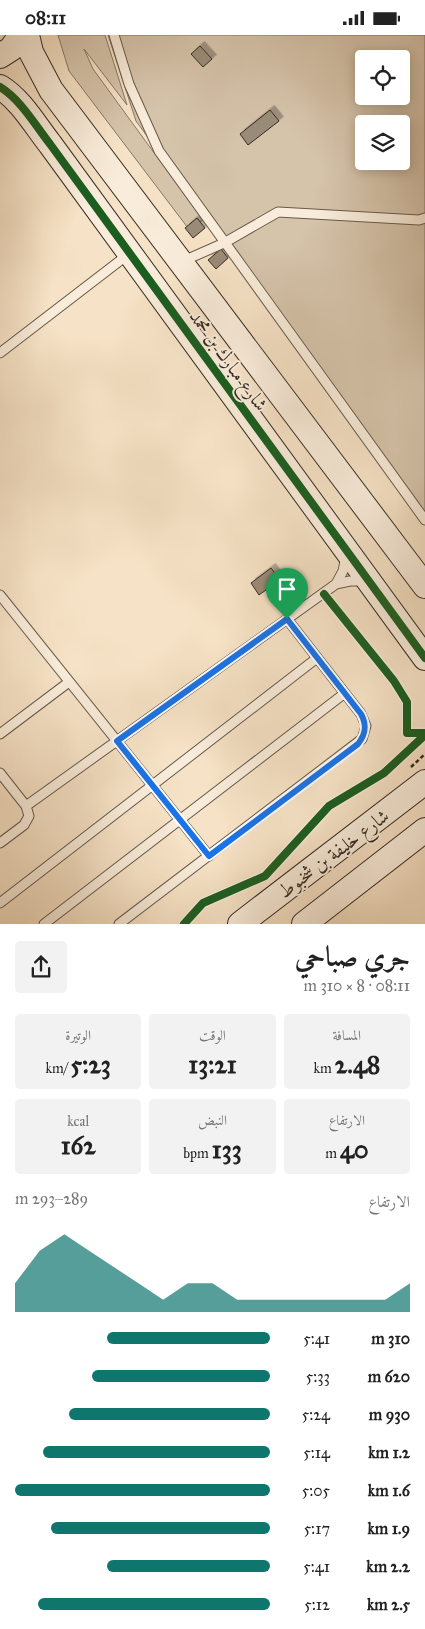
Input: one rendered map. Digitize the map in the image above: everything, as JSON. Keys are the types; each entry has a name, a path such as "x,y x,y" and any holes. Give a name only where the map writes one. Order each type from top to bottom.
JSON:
{"street":[{"path":"0,57 10,49 21,35"},
{"name":"شارع مبارك بن محمد","path":"27,35 31,52 51,90 425,586"},
{"name":"شارع مبارك بن محمد","path":"0,87 24,109 425,658"},
{"name":"شارع خليفة بن شخبوط","path":"240,924 425,782"},
{"name":"شارع خليفة بن شخبوط","path":"304,924 425,831"}],"lane":[{"path":"114,35 129,84 159,151 425,520"},
{"path":"181,262 224,243 278,212 423,221"},
{"path":"0,353 130,253"},
{"path":"336,584 345,564 346,549"},
{"path":"26,806 336,584 350,581 370,582"},
{"path":"0,595 209,856"},
{"path":"119,924 358,744 365,733 364,720 287,619"},
{"path":"0,903 317,658"},
{"path":"0,734 69,682"},
{"path":"44,924 345,693"},
{"path":"0,773 29,811 27,821 1,840"}],"shaded area":[{"path":"58,35 105,35 127,105 84,49 93,69 203,220 188,228 69,71"},
{"path":"108,35 425,35 425,517 136,121"}],"building":[{"path":"200,46 212,59 203,67 191,54"},
{"path":"270,110 279,121 248,145 240,134"},
{"path":"197,218 205,228 193,238 185,228"},
{"path":"221,249 228,258 216,269 208,260"},
{"path":"271,568 280,580 259,595 251,583"}],"cycle path":[{"path":"0,87 15,99 33,121 425,658"},
{"path":"324,594 394,681 407,702 407,733 425,733"},
{"path":"184,924 203,903 265,876 329,806 384,773 425,735"}],"route":[{"path":"287,619 361,714 366,727 365,733 358,744 209,856 117,741 287,619"}]}
